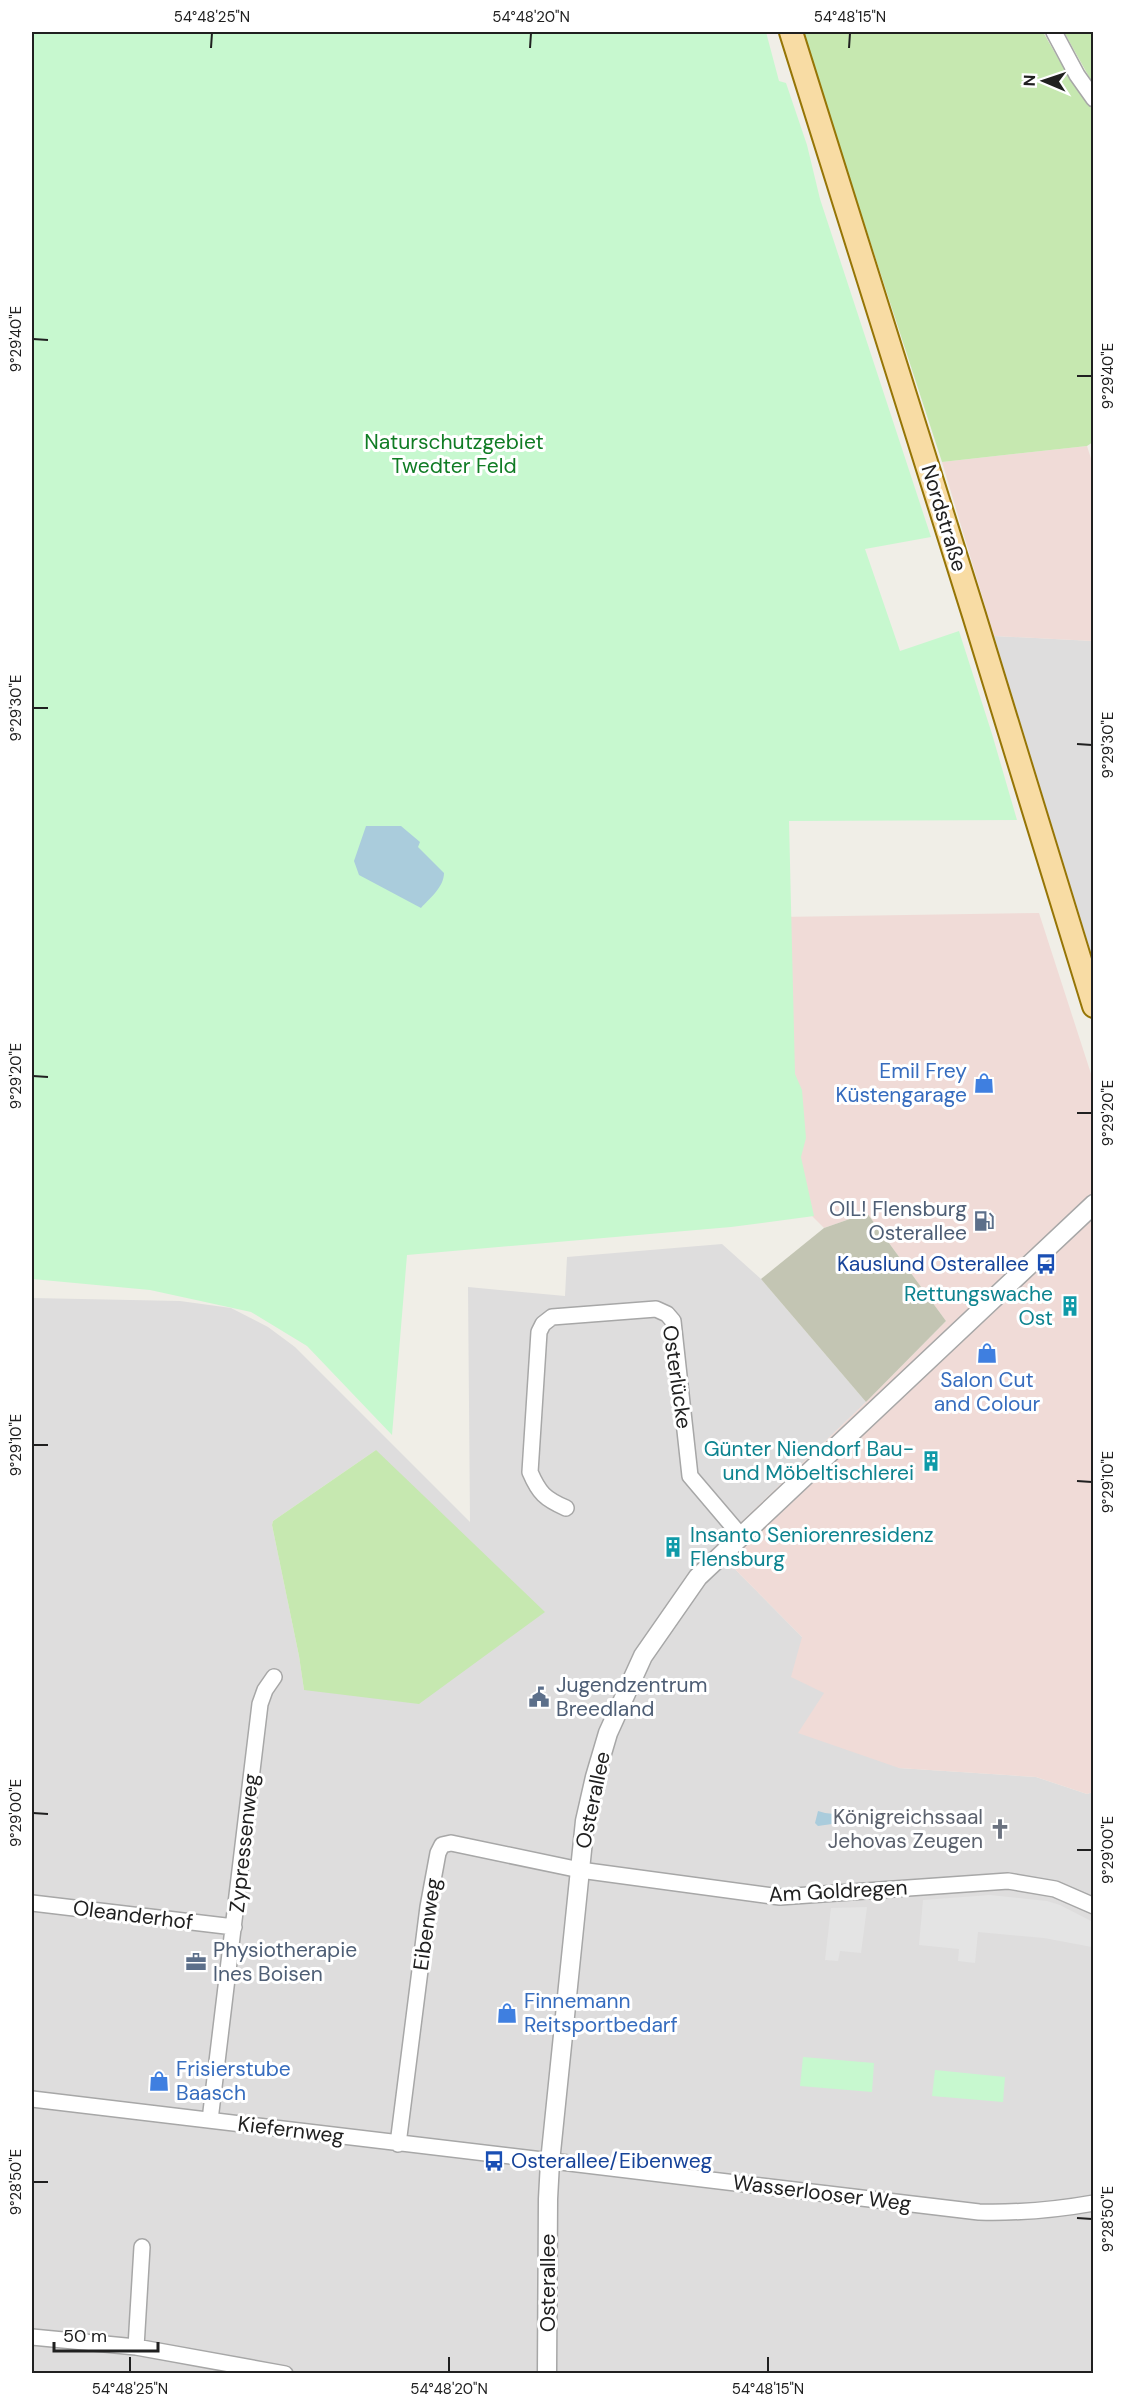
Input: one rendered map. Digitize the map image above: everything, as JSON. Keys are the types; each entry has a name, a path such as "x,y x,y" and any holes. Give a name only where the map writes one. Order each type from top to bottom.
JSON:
{"main road":[{"name":"Nordstraße","path":"791,32 1094,1006"}],"street":[{"path":"1054,32 1077,75 1094,99"},
{"name":"Osterallee","path":"547,2373 550,2162 585,1821 608,1733 624,1694 643,1656 698,1577 1094,1204"},
{"name":"Osterlücke","path":"566,1508 552,1502 537,1490 530,1472 539,1332 543,1324 552,1317 656,1309 667,1314 673,1322 690,1476 741,1536"},
{"name":"Zypressenweg","path":"210,2120 260,1704 265,1690 274,1677"},
{"name":"Eibenweg","path":"399,2144 428,1907 438,1853 442,1845 451,1843 580,1870"},
{"name":"Am Goldregen","path":"580,1870 780,1897 1008,1881 1055,1889 1094,1906"},
{"name":"Oleanderhof","path":"32,1903 234,1927"},
{"name":"Kiefernweg","path":"32,2099 550,2162"},
{"name":"Wasserlooser Weg","path":"550,2162 979,2212 1016,2213 1094,2203"},
{"path":"136,2347 142,2247"},
{"path":"32,2337 136,2347 285,2373"}],"shaded area":[{"path":"1087,446 1094,468 1093,641 994,636 942,462"},
{"path":"994,636 1093,641 1093,959 1052,826"},
{"path":"1039,913 1093,1080 1093,1792 1087,1794 1036,1777 899,1768 798,1733 824,1693 791,1677 802,1637 714,1548 866,1402 946,1321 867,1213 824,1228 802,1206 779,917"},
{"path":"867,1213 946,1321 866,1402 761,1279 824,1228"},
{"path":"722,1244 761,1279 866,1402 714,1548 802,1637 825,1692 899,1768 1036,1777 1087,1794 1093,1792 1093,2373 32,2374 32,1298 180,1301 231,1308 268,1327 295,1347 470,1522 468,1287 565,1296 567,1257","holes":["376,1450 304,1690 273,1521"]},
{"path":"990,1895 1047,1901 1060,1905 1093,1922 1092,1947 1044,1938 978,1932 975,1963 958,1961 959,1949 919,1945 923,1900"},
{"path":"867,1907 861,1953 840,1951 838,1961 825,1960 831,1908"}],"green space":[{"name":"Naturschutzgebiet Twedter Feld","path":"32,32 121,34 766,32 779,81 786,83 807,145 820,199 931,537 865,549 900,651 959,631 1017,820 789,821 795,1074 802,1090 806,1138 801,1157 814,1216 731,1227 407,1255 392,1435 307,1346 251,1312 150,1290 32,1279"},
{"path":"802,32 1043,32 1093,111 1093,442 1087,446 942,462"},
{"path":"1064,32 1093,32 1093,84"},
{"path":"376,1450 545,1612 419,1704 304,1690 272,1525 273,1521"},
{"path":"803,2057 874,2063 872,2092 800,2086"},
{"path":"935,2070 1005,2077 1003,2102 932,2096"}],"water":[{"path":"366,826 401,826 420,842 418,847 444,873 439,888 421,908 359,875 354,861"},
{"path":"818,1811 879,1819 866,1822 858,1819 842,1819 832,1824 818,1826 815,1823"}],"place":[{"name":"Emil Frey Küstengarage","path":"984,1083"},
{"name":"OIL! Flensburg Osterallee","path":"984,1221"},
{"name":"Kauslund Osterallee","path":"1046,1264"},
{"name":"Rettungswache Ost","path":"1070,1306"},
{"name":"Salon Cut and Colour","path":"987,1353"},
{"name":"Günter Niendorf Bau- und Möbeltischlerei","path":"931,1461"},
{"name":"Insanto Seniorenresidenz Flensburg","path":"673,1547"},
{"name":"Jugendzentrum Breedland","path":"539,1697"},
{"name":"Königreichssaal Jehovas Zeugen","path":"1000,1829"},
{"name":"Physiotherapie Ines Boisen","path":"196,1962"},
{"name":"Finnemann Reitsportbedarf","path":"507,2013"},
{"name":"Frisierstube Baasch","path":"159,2081"},
{"name":"Osterallee/Eibenweg","path":"494,2161"}]}
